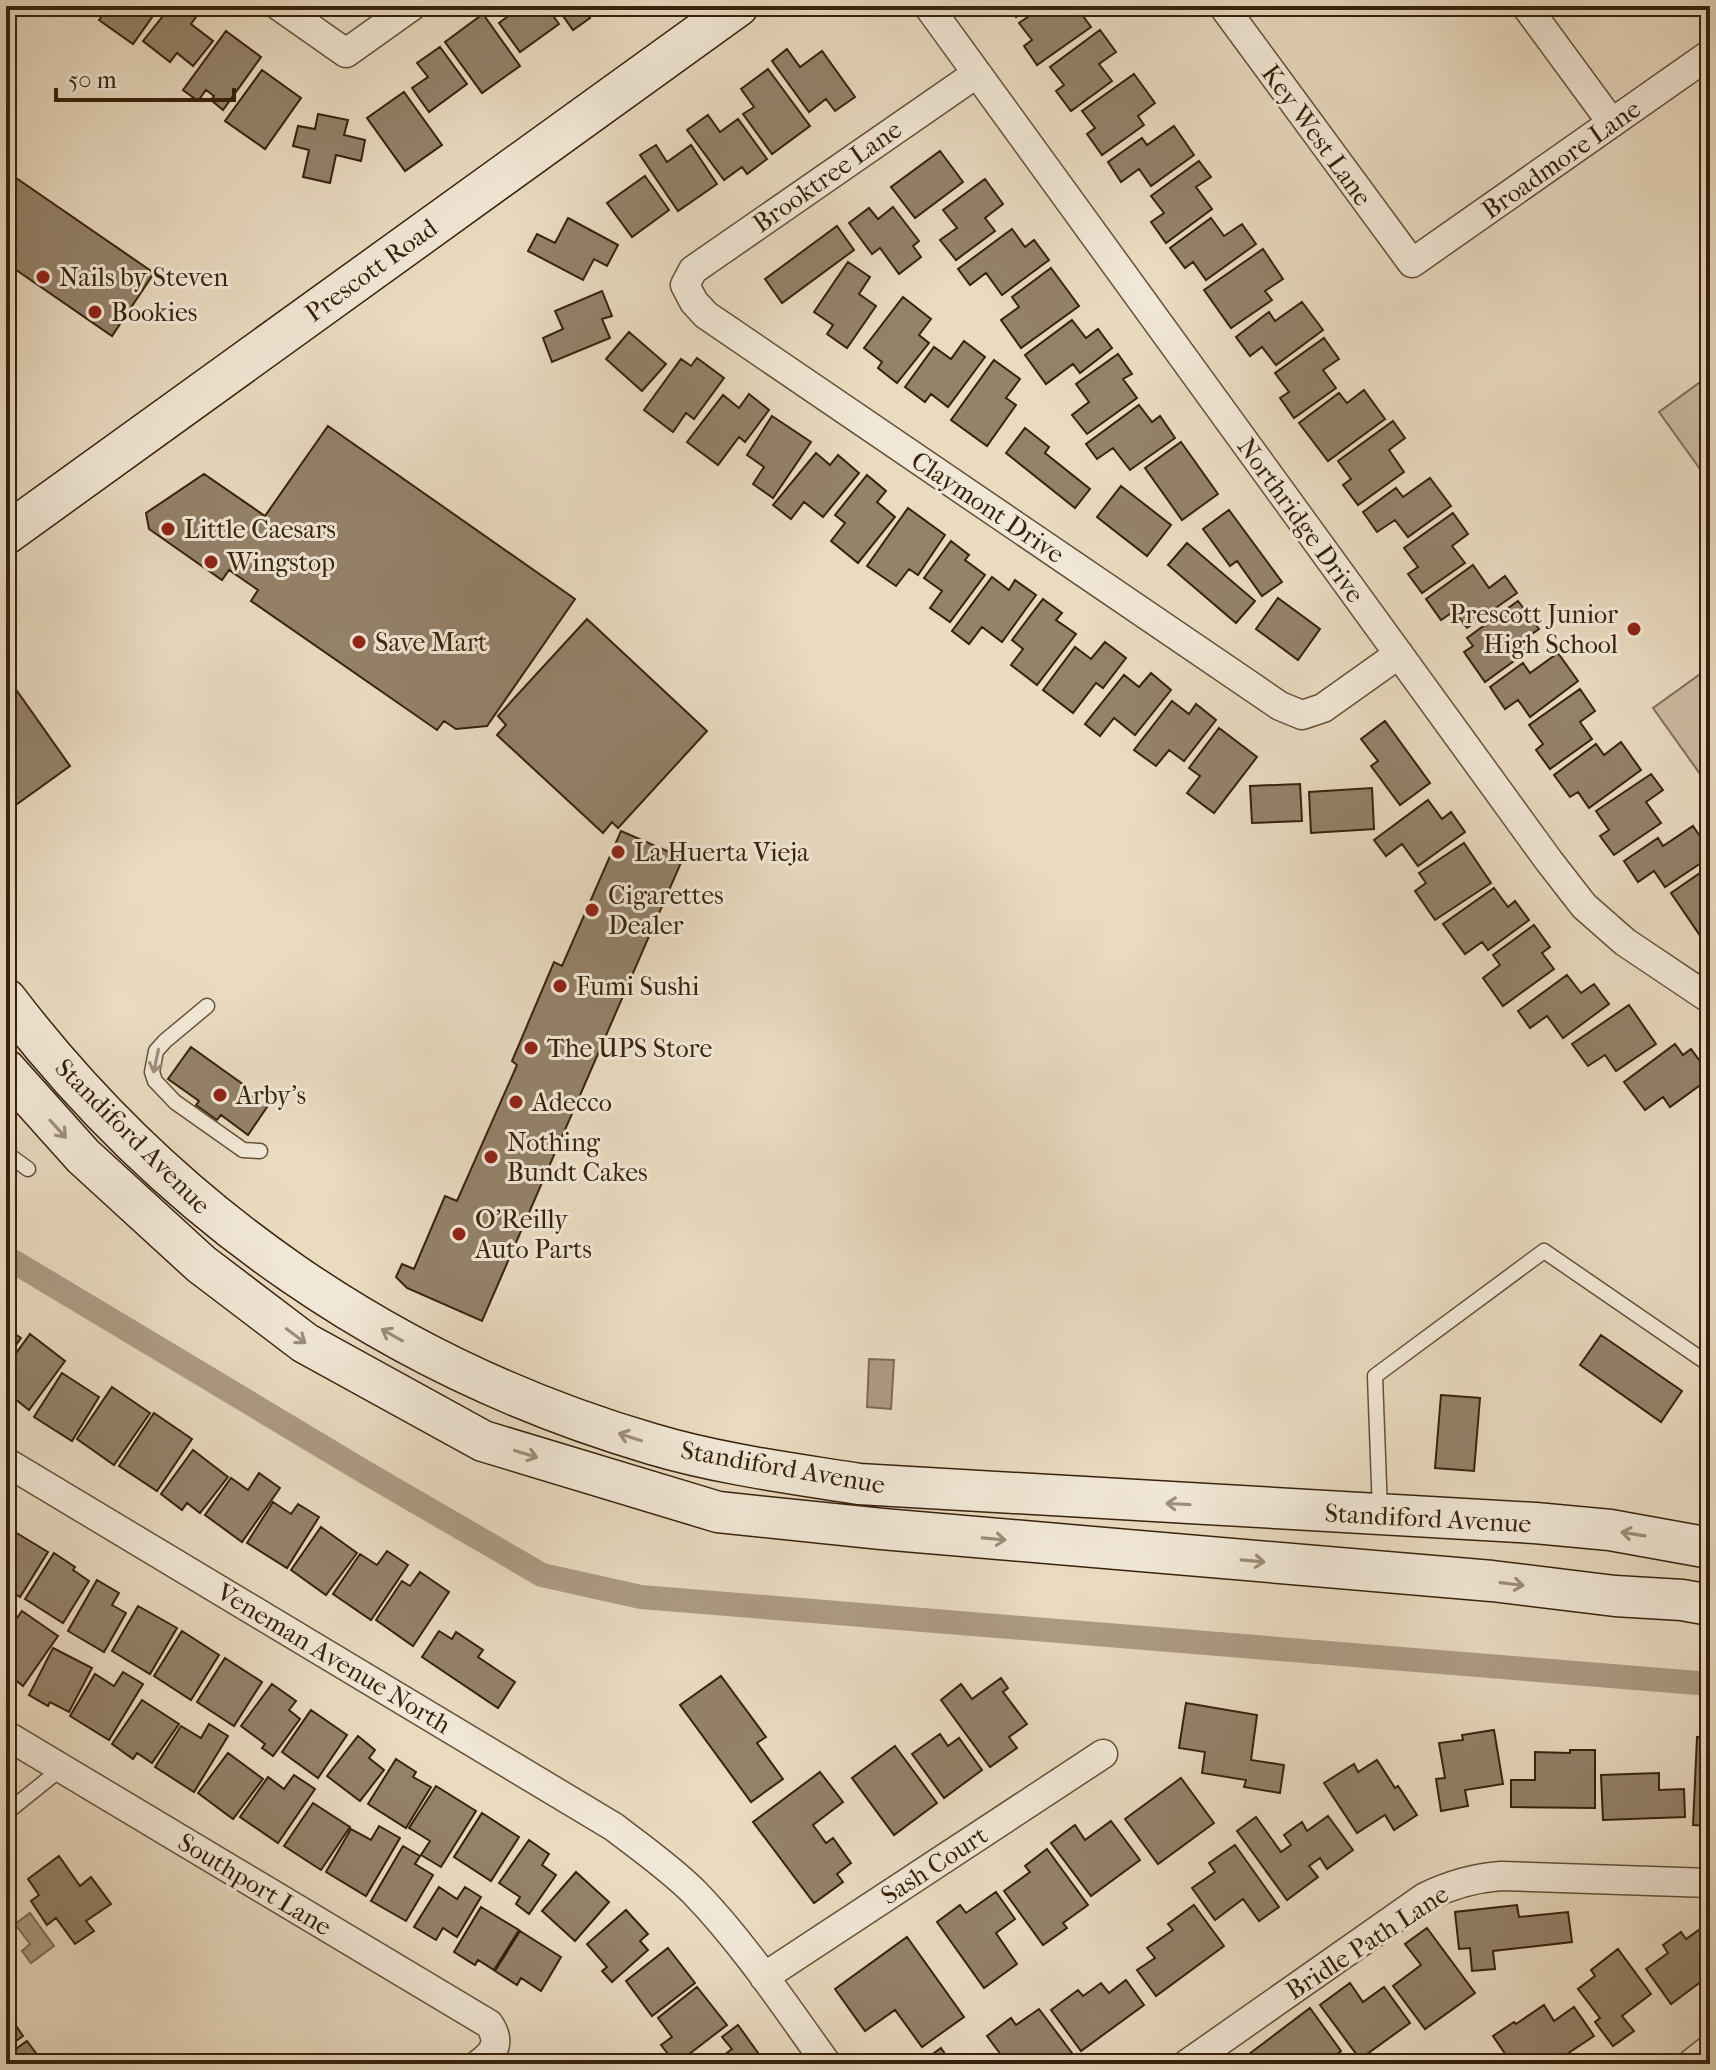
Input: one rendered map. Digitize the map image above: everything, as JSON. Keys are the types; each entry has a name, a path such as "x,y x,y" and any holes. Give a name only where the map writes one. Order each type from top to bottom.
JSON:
{"main road":[{"name":"Prescott Road","path":"6,534 738,6"},
{"name":"Standiford Avenue","path":"6,999 87,1096 152,1162 218,1219 286,1269 399,1339 488,1384 653,1445 755,1468 859,1484 1535,1523 1610,1530 1710,1548"},
{"name":"Standiford Avenue","path":"6,1070 83,1156 201,1264 305,1343 483,1441 718,1512 913,1532 1492,1581 1710,1605"},
{"path":"127,1197 158,1206 310,1311 319,1310 330,1298"},
{"path":"777,1517 825,1507 960,1514 978,1505 983,1492"}],"street":[{"path":"279,6 346,53 412,6"},
{"name":"Northridge Drive","path":"928,6 1584,906 1625,942 1710,999"},
{"name":"Key West Lane","path":"1223,6 1412,263"},
{"path":"1526,6 1612,123"},
{"name":"Broadmore Lane","path":"1412,263 1710,54"},
{"name":"Brooktree Lane","path":"685,285 693,270 706,260 976,74"},
{"name":"Claymont Drive","path":"685,285 706,315 1280,706 1302,715 1323,708 1399,654"},
{"name":"Veneman Avenue North","path":"6,1462 614,1827 693,1891 764,1977 827,2064"},
{"name":"Southport Lane","path":"6,1735 489,2024 496,2039 494,2050 479,2064"},
{"name":"Sash Court","path":"764,1977 1103,1754"},
{"name":"Bridle Path Lane","path":"1187,2064 1425,1897 1453,1884 1501,1876 1710,1883"},
{"path":"1691,2064 1710,2049"}],"lane":[{"path":"207,1006 156,1051 152,1072 155,1081 175,1102 243,1150 260,1151"},
{"path":"6,1153 28,1169"},
{"path":"1380,1516 1375,1376 1544,1251 1710,1365"},
{"path":"6,1813 62,1768"}],"shaded area":[{"path":"1710,375 1710,483 1659,412"},
{"path":"1710,667 1710,788 1653,708"},
{"path":"869,1359 894,1360 891,1409 867,1407"},
{"path":"30,1913 54,1946 31,1963 22,1951 30,1944 15,1924"}],"building":[{"path":"109,6 160,6 133,44 99,20"},
{"path":"171,6 190,6 199,13 191,24 213,41 193,66 177,53 170,62 143,41"},
{"path":"511,6 546,6 559,24 520,52 499,23 515,11"},
{"path":"556,6 589,6 584,9 590,18 573,30"},
{"path":"994,6 1031,6 1016,17 1009,8 1000,15"},
{"path":"1044,6 1082,6 1078,9 1091,27 1037,65 1024,46 1032,40 1019,23"},
{"path":"483,14 520,66 482,93 445,42"},
{"path":"1100,30 1116,52 1099,64 1112,81 1071,111 1056,91 1064,85 1050,67"},
{"path":"226,31 261,57 223,110 211,100 214,96 206,90 198,101 183,90"},
{"path":"440,47 467,84 429,112 412,88 428,77 417,63"},
{"path":"787,49 800,67 822,51 855,97 835,111 826,99 809,112 772,61"},
{"path":"768,69 810,126 772,154 743,114 754,107 741,89"},
{"path":"262,70 301,98 265,149 225,121"},
{"path":"1134,74 1155,103 1138,116 1144,125 1102,155 1087,134 1095,128 1082,111"},
{"path":"404,92 442,145 405,171 367,118"},
{"path":"318,114 348,120 344,135 365,140 361,161 336,155 330,183 303,177 309,150 293,146 298,126 315,129"},
{"path":"708,115 720,132 738,119 767,159 747,174 742,167 724,180 687,130"},
{"path":"1174,126 1194,155 1151,186 1139,169 1121,182 1108,162 1142,138 1147,145"},
{"path":"656,145 667,162 691,145 717,184 678,211 640,155"},
{"path":"940,151 963,182 915,218 891,187"},
{"path":"1199,161 1211,177 1196,187 1212,209 1166,243 1151,222 1164,213 1151,196"},
{"path":"6,171 154,273 112,336 6,263"},
{"path":"645,176 669,210 632,237 607,203"},
{"path":"985,179 1003,204 985,218 995,231 956,260 940,240 957,228 943,210"},
{"path":"893,207 919,241 913,246 921,257 899,274 880,248 872,254 849,223 869,208 878,219"},
{"path":"568,218 618,245 607,266 594,259 583,280 528,251 537,234 555,243"},
{"path":"1211,218 1224,236 1242,224 1256,244 1206,280 1193,262 1185,268 1170,248"},
{"path":"837,226 854,250 782,303 765,279"},
{"path":"1012,229 1025,247 1034,240 1049,260 1002,295 986,273 970,285 958,269"},
{"path":"1263,249 1283,279 1265,291 1272,300 1231,328 1204,290"},
{"path":"848,262 870,277 859,294 876,306 847,348 827,334 833,325 814,312"},
{"path":"1051,268 1079,306 1021,348 1001,320 1019,307 1012,297"},
{"path":"602,291 612,316 602,319 610,338 552,362 543,338 563,329 555,311"},
{"path":"903,297 931,319 919,335 929,343 897,383 878,368 882,362 864,348"},
{"path":"1302,302 1323,330 1276,365 1262,347 1250,356 1236,337 1269,312 1275,321"},
{"path":"1072,320 1086,338 1098,329 1112,348 1080,373 1073,364 1046,384 1025,355"},
{"path":"629,332 666,364 642,391 606,359"},
{"path":"1324,338 1339,359 1323,370 1336,388 1294,418 1280,398 1289,392 1275,373"},
{"path":"964,341 985,357 948,407 931,394 925,402 905,387 934,347 951,359"},
{"path":"1118,354 1132,374 1123,379 1137,398 1087,434 1072,415 1089,402 1076,384"},
{"path":"697,358 724,378 694,419 686,413 673,432 644,410 681,359 691,366"},
{"path":"994,360 1020,379 1006,398 1016,405 987,446 951,420"},
{"path":"1364,390 1385,419 1328,461 1299,423 1339,393 1347,403"},
{"path":"749,394 769,410 745,442 739,437 718,465 687,442 723,395 739,408"},
{"path":"1139,405 1152,422 1160,416 1175,438 1130,470 1113,448 1097,459 1086,444"},
{"path":"772,416 811,442 773,498 753,484 764,467 747,455"},
{"path":"1393,421 1405,438 1389,450 1404,472 1358,505 1343,485 1351,479 1338,461"},
{"path":"328,426 575,599 487,726 456,729 444,721 437,730 251,601 258,590 229,570 222,580 149,529 146,513 204,474 265,516"},
{"path":"1025,428 1049,447 1045,453 1090,489 1075,508 1006,453"},
{"path":"1181,442 1218,494 1182,520 1145,468"},
{"path":"816,453 830,465 838,455 859,473 823,517 804,502 791,519 773,505"},
{"path":"867,475 886,491 877,502 895,517 858,563 831,541 845,523 835,515"},
{"path":"1430,478 1451,506 1408,537 1395,520 1377,532 1363,512 1396,488 1403,497"},
{"path":"1121,486 1171,525 1147,556 1097,517"},
{"path":"908,508 945,535 918,575 909,569 896,586 867,566"},
{"path":"1229,510 1282,582 1262,596 1237,561 1230,566 1203,529"},
{"path":"1453,513 1468,534 1452,546 1465,563 1422,593 1408,574 1418,567 1404,548"},
{"path":"951,541 969,555 965,560 985,575 950,622 930,608 942,591 924,578"},
{"path":"1187,543 1255,601 1236,623 1168,565"},
{"path":"1473,565 1489,588 1505,576 1517,593 1467,628 1454,611 1441,620 1426,599"},
{"path":"992,577 1009,590 1015,580 1036,595 1002,642 982,627 969,644 952,631"},
{"path":"1278,598 1320,629 1298,660 1256,629"},
{"path":"1043,599 1062,613 1056,620 1076,634 1037,685 1011,665 1023,649 1012,640"},
{"path":"1518,601 1539,629 1522,641 1529,650 1485,682 1464,652 1473,646 1467,638"},
{"path":"587,619 707,731 618,828 612,822 603,833 497,735 506,725 498,716"},
{"path":"1105,642 1126,658 1103,688 1096,683 1073,713 1043,690 1075,647 1091,659"},
{"path":"1558,653 1578,681 1530,717 1518,700 1505,709 1490,687 1523,663 1530,673"},
{"path":"1151,673 1171,690 1135,735 1114,718 1100,736 1085,724 1124,675 1139,687"},
{"path":"10,681 70,766 6,812 6,684"},
{"path":"1580,689 1595,711 1580,722 1592,739 1550,769 1536,750 1543,744 1529,725"},
{"path":"1172,701 1189,714 1196,704 1216,720 1184,761 1169,750 1156,766 1134,750"},
{"path":"1385,721 1430,783 1400,805 1371,766 1378,761 1361,739"},
{"path":"1219,728 1257,757 1214,813 1187,793 1200,776 1189,768"},
{"path":"1621,742 1641,770 1589,808 1578,792 1570,797 1554,775 1596,744 1604,755"},
{"path":"1651,774 1663,790 1646,802 1661,823 1614,855 1600,836 1609,830 1596,811"},
{"path":"1300,784 1302,821 1252,823 1250,786"},
{"path":"1372,788 1374,829 1311,833 1309,792"},
{"path":"1428,800 1442,819 1451,812 1465,832 1418,866 1402,844 1386,856 1374,840"},
{"path":"1693,826 1710,851 1710,857 1665,887 1654,871 1638,882 1624,861 1658,838 1663,846"},
{"path":"621,831 683,858 482,1321 407,1288 396,1277 402,1264 414,1269 445,1196 457,1201 517,1065 512,1061 554,962 562,966"},
{"path":"1464,843 1491,883 1435,920 1415,891 1426,883 1419,873"},
{"path":"1700,873 1710,887 1710,931 1701,937 1671,893"},
{"path":"1494,888 1508,907 1515,901 1529,920 1488,950 1482,942 1465,954 1443,924"},
{"path":"1534,925 1550,947 1542,953 1554,969 1503,1006 1483,978 1500,965 1493,955"},
{"path":"1567,975 1581,993 1594,984 1609,1004 1563,1038 1547,1016 1530,1028 1518,1011"},
{"path":"1629,1005 1656,1044 1616,1071 1605,1055 1588,1066 1572,1044"},
{"path":"1675,1044 1683,1055 1691,1049 1710,1078 1670,1107 1663,1097 1645,1110 1624,1082"},
{"name":"Arby's","path":"191,1047 244,1085 241,1089 267,1107 248,1135 221,1115 217,1120 196,1105 199,1101 168,1079"},
{"path":"6,1328 21,1338 6,1359"},
{"path":"30,1334 65,1361 29,1410 15,1399 10,1405 6,1402 6,1367"},
{"path":"1601,1335 1682,1391 1661,1422 1580,1365"},
{"path":"62,1373 99,1397 72,1441 34,1417"},
{"path":"112,1387 150,1413 114,1465 77,1439"},
{"path":"1441,1395 1480,1398 1474,1471 1435,1468"},
{"path":"154,1413 192,1439 157,1491 119,1466"},
{"path":"193,1450 228,1477 200,1513 187,1503 182,1510 161,1494"},
{"path":"259,1473 280,1488 242,1542 205,1515 231,1478 248,1490"},
{"path":"273,1502 291,1514 298,1504 319,1517 287,1568 247,1543"},
{"path":"321,1527 357,1553 326,1595 291,1570"},
{"path":"10,1529 48,1552 20,1597 6,1588 6,1535"},
{"path":"387,1551 408,1565 371,1620 333,1594 360,1554 377,1565"},
{"path":"54,1553 89,1581 63,1623 25,1599"},
{"path":"420,1572 449,1592 413,1646 376,1620 402,1581 410,1586"},
{"path":"97,1580 119,1593 112,1605 126,1613 104,1652 68,1631"},
{"path":"138,1606 177,1628 150,1674 112,1651"},
{"path":"22,1611 58,1636 23,1686 9,1675 6,1679 6,1633"},
{"path":"182,1631 219,1655 191,1700 154,1676"},
{"path":"439,1631 452,1639 456,1632 483,1650 478,1657 515,1682 498,1708 422,1657"},
{"path":"53,1648 92,1668 69,1712 50,1702 48,1706 29,1695"},
{"path":"225,1658 262,1682 234,1726 197,1702"},
{"path":"123,1672 143,1684 109,1740 70,1716 95,1674 114,1686"},
{"path":"721,1676 766,1737 757,1743 783,1779 751,1802 680,1705"},
{"path":"1001,1678 1008,1688 1003,1692 1027,1724 1009,1737 1017,1748 990,1767 941,1700 961,1684 972,1699"},
{"path":"272,1684 296,1701 289,1710 300,1719 273,1756 262,1748 265,1744 241,1726"},
{"path":"142,1700 179,1724 152,1763 137,1753 133,1759 112,1744"},
{"path":"1186,1703 1257,1715 1251,1760 1284,1765 1280,1793 1244,1787 1246,1780 1202,1773 1205,1752 1179,1748"},
{"path":"311,1710 347,1735 318,1778 282,1752"},
{"path":"209,1724 228,1736 194,1792 155,1767 181,1726 201,1738"},
{"path":"1494,1730 1503,1784 1465,1790 1468,1806 1441,1811 1436,1779 1445,1778 1439,1743 1463,1740 1462,1735"},
{"path":"940,1734 948,1746 959,1738 982,1770 944,1798 912,1754"},
{"path":"358,1736 375,1750 369,1758 384,1770 360,1801 327,1776"},
{"path":"1697,1737 1710,1738 1710,1826 1693,1825"},
{"path":"895,1746 937,1803 894,1835 852,1778"},
{"path":"1570,1750 1595,1750 1595,1808 1511,1807 1511,1780 1535,1780 1535,1752 1570,1753"},
{"path":"228,1753 263,1779 233,1819 198,1793"},
{"path":"396,1759 416,1772 413,1777 431,1787 406,1828 368,1804"},
{"path":"1377,1760 1417,1815 1394,1830 1385,1815 1357,1833 1324,1783 1354,1764 1358,1772"},
{"path":"820,1772 843,1802 813,1825 826,1843 833,1838 851,1863 837,1874 843,1882 814,1903 753,1822"},
{"path":"1659,1773 1659,1790 1684,1789 1685,1817 1603,1820 1601,1775"},
{"path":"294,1775 315,1789 278,1843 240,1817 268,1777 284,1789"},
{"path":"1181,1778 1214,1823 1158,1864 1125,1819"},
{"path":"436,1786 476,1811 441,1867 421,1855 430,1841 409,1828"},
{"path":"313,1803 350,1827 321,1870 284,1846"},
{"path":"482,1813 519,1837 491,1881 454,1857"},
{"path":"1328,1816 1353,1850 1327,1869 1320,1858 1309,1866 1318,1877 1287,1900 1237,1831 1256,1817 1281,1852 1291,1845 1284,1835 1302,1822 1307,1831"},
{"path":"1111,1821 1140,1860 1091,1896 1051,1843 1075,1825 1085,1840"},
{"path":"379,1826 400,1838 366,1896 326,1872 351,1829 371,1840"},
{"path":"529,1840 549,1854 542,1865 556,1875 529,1914 516,1904 520,1897 499,1883"},
{"path":"1235,1845 1279,1907 1259,1921 1243,1899 1215,1920 1192,1888 1215,1872 1209,1863"},
{"path":"403,1846 420,1856 415,1864 433,1875 406,1921 371,1901"},
{"path":"1047,1849 1088,1905 1063,1923 1067,1928 1043,1945 1004,1891 1030,1872 1025,1866"},
{"path":"59,1856 80,1886 91,1877 111,1904 86,1921 94,1931 75,1944 56,1918 47,1925 31,1901 39,1895 28,1879"},
{"path":"576,1872 609,1902 575,1941 542,1911"},
{"path":"439,1887 457,1899 465,1887 481,1897 457,1937 443,1928 436,1940 414,1927"},
{"path":"996,1892 1015,1919 996,1933 1017,1964 984,1988 937,1922 960,1905 966,1913"},
{"path":"1194,1905 1224,1946 1156,1996 1137,1970 1155,1958 1147,1948 1173,1930 1168,1924"},
{"path":"1517,1905 1519,1917 1568,1912 1572,1942 1493,1951 1495,1969 1472,1971 1470,1948 1459,1949 1455,1912"},
{"path":"481,1907 519,1930 494,1970 478,1960 475,1965 454,1952"},
{"path":"626,1910 648,1934 640,1941 648,1950 612,1982 602,1971 607,1967 587,1944"},
{"path":"1710,1922 1710,1975 1671,2004 1646,1969 1668,1953 1663,1945 1681,1932 1686,1939"},
{"path":"1427,1928 1475,1993 1425,2029 1393,1986 1421,1965 1405,1944"},
{"path":"520,1931 561,1957 541,1991 521,1978 517,1985 495,1971"},
{"path":"907,1937 964,2017 922,2047 895,2010 865,2031 835,1989"},
{"path":"668,1948 695,1983 652,2016 626,1981"},
{"path":"1618,1949 1651,1994 1622,2016 1634,2031 1613,2046 1595,2022 1600,2018 1578,1989 1595,1976 1591,1970"},
{"path":"1126,1980 1144,2005 1081,2051 1051,2010 1078,1990 1083,1996 1101,1983 1109,1993"},
{"path":"1350,1983 1363,2002 1384,1987 1410,2023 1360,2059 1320,2005"},
{"path":"697,1987 727,2025 676,2064 661,2045 672,2037 658,2018"},
{"path":"6,1996 15,2009 8,2014 23,2036 6,2048"},
{"path":"1544,2005 1554,2021 1574,2007 1594,2036 1552,2064 1512,2064 1493,2036"},
{"path":"1310,2008 1341,2051 1324,2064 1320,2058 1313,2064 1237,2063"},
{"path":"1039,2009 1072,2053 1058,2064 998,2064 1004,2059 987,2036 1011,2018 1016,2025"},
{"path":"738,2025 766,2064 713,2063 732,2049 722,2037"},
{"path":"27,2041 44,2064 6,2064 6,2056"},
{"path":"941,2048 952,2064 919,2064"}],"waterway":[{"path":"6,1257 542,1575 641,1597 1710,1684"}],"place":[{"name":"Nails by Steven","path":"43,277"},
{"name":"Bookies","path":"95,312"},
{"name":"Little Caesars","path":"168,529"},
{"name":"Wingstop","path":"211,562"},
{"name":"Prescott Junior High School","path":"1634,629"},
{"name":"Save Mart","path":"359,642"},
{"name":"La Huerta Vieja","path":"618,852"},
{"name":"Cigarettes Dealer","path":"592,910"},
{"name":"Fumi Sushi","path":"560,986"},
{"name":"The UPS Store","path":"531,1048"},
{"name":"Arby's","path":"220,1095"},
{"name":"Adecco","path":"516,1102"},
{"name":"Nothing Bundt Cakes","path":"491,1157"},
{"name":"O'Reilly Auto Parts","path":"459,1234"}]}
